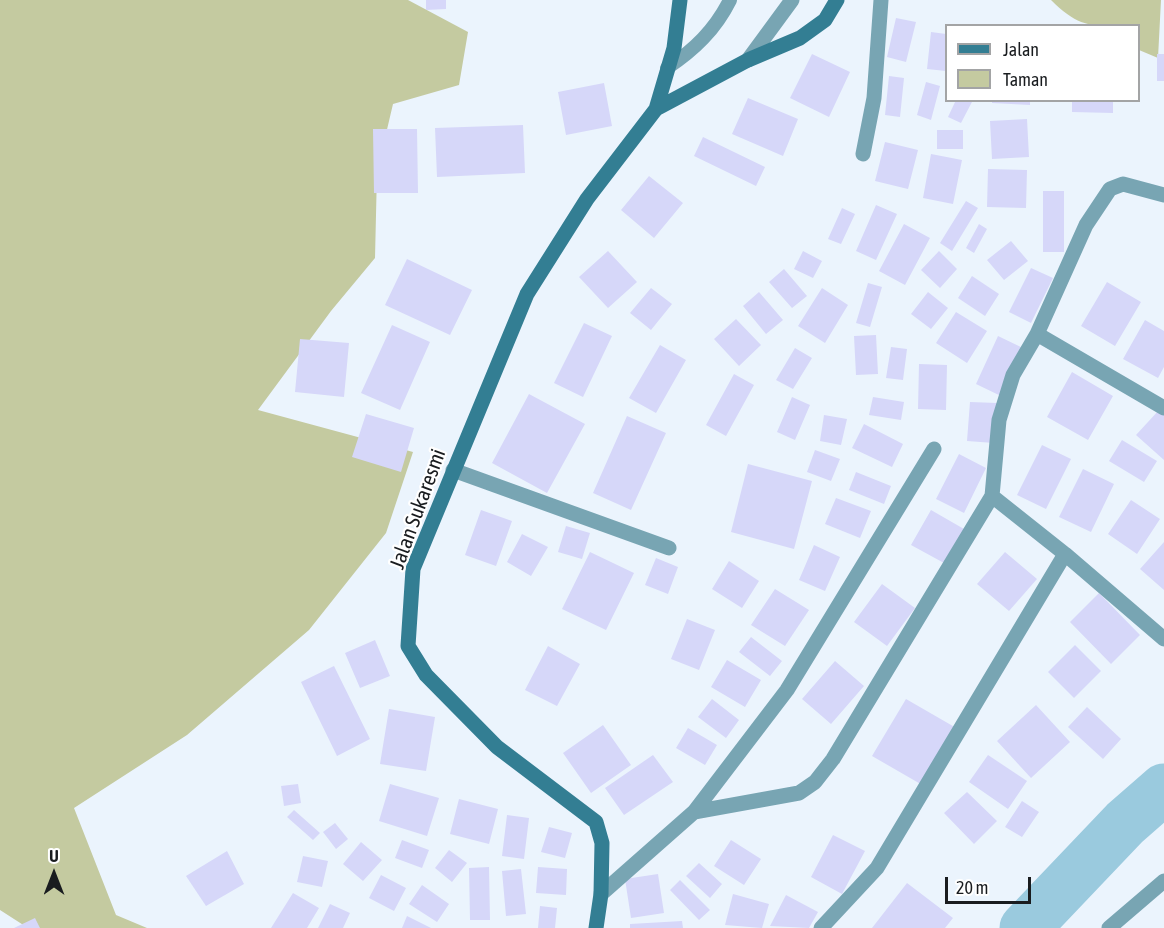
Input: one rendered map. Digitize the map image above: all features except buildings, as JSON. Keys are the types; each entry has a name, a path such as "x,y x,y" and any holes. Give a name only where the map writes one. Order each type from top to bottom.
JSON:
{"main road":[{"path":"656,109 674,48 680,0"},
{"path":"656,109 748,60 800,38 825,20 837,0"},
{"name":"Jalan Sukaresmi","path":"596,928 601,894 602,843 596,822 497,747 426,675 408,646 413,569 527,294 587,199 656,109"}],"street":[{"path":"748,60 792,0"},
{"path":"863,154 874,98 881,0"},
{"path":"694,812 799,793 815,782 833,759 992,496 999,420 1013,375 1037,334 1086,225 1110,189 1123,184 1164,195"},
{"path":"1037,334 1164,408"},
{"path":"601,894 694,812 787,690 934,449"},
{"path":"453,470 669,548"},
{"path":"992,496 1065,554 1164,639"},
{"path":"821,928 878,868 1065,554"},
{"path":"1109,928 1164,881"}],"lane":[{"path":"668,68 695,49 722,16 730,0"}],"green space":[{"path":"0,0 408,0 468,32 459,85 393,104 377,172 375,258 331,311 258,410 413,452 386,533 309,630 187,735 74,808 116,915 147,928 28,928 0,910"},
{"path":"1051,0 1161,0 1158,58 1140,50 1140,24 1088,24 1062,10"}],"waterway":[{"path":"1025,928 1125,823 1164,789"}]}
